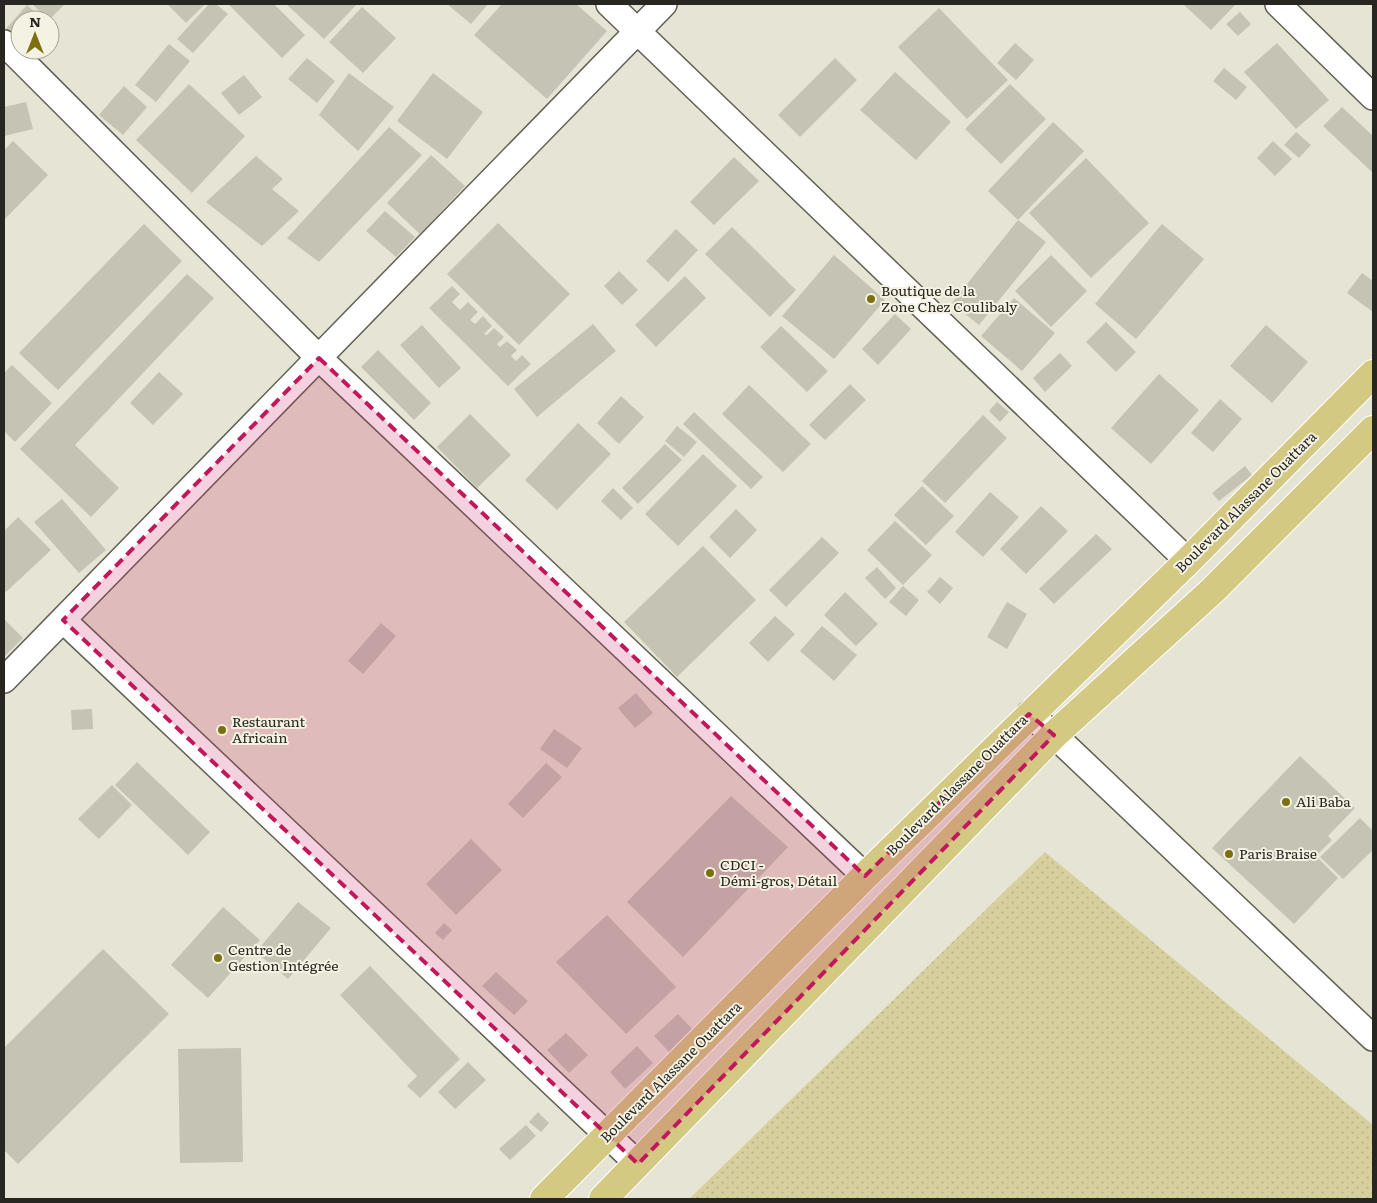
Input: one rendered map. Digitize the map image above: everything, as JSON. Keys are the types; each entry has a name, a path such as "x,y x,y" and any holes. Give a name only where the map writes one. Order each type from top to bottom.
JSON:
{"main road":[{"name":"Boulevard Alassane Ouattara","path":"544,1199 865,876 1188,560 1373,374"},
{"path":"603,1199 1054,735 1212,591 1373,430"}],"street":[{"path":"609,4 1188,560"},
{"path":"4,680 664,4"},
{"path":"1278,4 1373,97"},
{"path":"4,43 319,358 865,876"},
{"path":"62,620 638,1164"},
{"path":"1029,714 1054,735 1373,1038"}],"highlighted area":[{"path":"319,358 865,876 1029,714 1054,735 638,1164 63,620"}],"shaded area":[{"path":"1045,852 1373,1125 1373,1199 689,1199"}],"building":[{"path":"32,4 65,4 59,10 38,10"},
{"path":"167,4 205,4 186,23"},
{"path":"209,4 216,4 228,14 193,53 177,39"},
{"path":"228,4 274,4 305,35 282,58"},
{"path":"286,4 357,4 324,39"},
{"path":"447,4 488,4 471,24"},
{"path":"502,4 576,4 607,31 547,99 474,35"},
{"path":"1183,4 1236,4 1211,30"},
{"path":"27,5 32,10 23,10"},
{"path":"362,7 396,38 363,73 329,42"},
{"path":"939,8 1008,80 967,119 898,47"},
{"path":"1240,12 1251,24 1238,36 1226,24"},
{"path":"10,24 10,35 5,30"},
{"path":"1015,43 1034,60 1016,80 997,63"},
{"path":"1277,43 1329,100 1296,129 1244,72"},
{"path":"169,44 190,61 156,102 135,85"},
{"path":"307,58 335,81 317,103 288,79"},
{"path":"835,58 857,80 800,137 778,115"},
{"path":"1224,68 1247,87 1236,100 1213,81"},
{"path":"895,72 951,122 916,160 860,110"},
{"path":"349,73 394,107 358,151 319,115"},
{"path":"433,73 483,112 447,159 397,121"},
{"path":"244,75 262,97 239,115 221,93"},
{"path":"189,84 245,136 192,193 136,140"},
{"path":"1010,84 1046,119 1001,164 965,129"},
{"path":"124,86 147,107 123,135 99,115"},
{"path":"26,102 33,129 4,136 4,107"},
{"path":"1342,107 1373,136 1373,173 1323,126"},
{"path":"1053,122 1084,151 1018,220 988,191"},
{"path":"389,127 422,155 319,262 287,238"},
{"path":"1296,132 1311,145 1299,158 1284,145"},
{"path":"13,141 48,175 4,220 4,150"},
{"path":"1273,141 1292,159 1275,176 1257,158"},
{"path":"431,155 465,186 420,234 387,203"},
{"path":"256,156 283,179 272,189 299,211 262,246 206,202"},
{"path":"734,157 759,181 714,225 690,202"},
{"path":"1086,158 1149,223 1091,278 1029,213"},
{"path":"385,211 415,237 396,257 366,231"},
{"path":"1018,220 1046,242 979,325 952,303"},
{"path":"498,223 570,294 519,345 447,274"},
{"path":"144,224 182,261 58,390 19,353"},
{"path":"1162,224 1204,259 1136,339 1095,304"},
{"path":"732,227 796,290 770,317 705,254"},
{"path":"676,229 698,250 668,282 646,261"},
{"path":"834,255 885,300 834,359 782,316"},
{"path":"1051,255 1087,291 1051,327 1015,291"},
{"path":"619,271 638,290 622,305 604,286"},
{"path":"1362,273 1373,281 1373,312 1347,293"},
{"path":"187,274 214,298 75,445 119,488 91,517 20,449"},
{"path":"685,276 706,298 656,347 635,325"},
{"path":"452,286 460,294 452,302 460,310 468,302 478,312 470,320 475,324 483,316 492,326 484,334 487,335 494,328 504,337 497,344 500,347 507,341 517,350 511,356 516,361 522,355 531,364 508,386 429,308"},
{"path":"1014,298 1055,333 1022,371 981,336"},
{"path":"895,314 911,329 878,365 862,349"},
{"path":"1106,322 1136,352 1116,372 1086,342"},
{"path":"593,324 616,351 537,417 514,389"},
{"path":"422,325 461,368 439,388 400,345"},
{"path":"1266,325 1308,362 1272,403 1230,366"},
{"path":"781,326 828,371 807,392 760,347"},
{"path":"378,350 431,403 414,420 361,367"},
{"path":"1060,353 1072,366 1045,392 1033,378"},
{"path":"12,365 52,403 15,442 4,431 4,373"},
{"path":"159,372 183,394 153,425 130,403"},
{"path":"1159,374 1199,410 1151,464 1111,428"},
{"path":"850,384 866,400 825,440 809,425"},
{"path":"749,385 811,444 783,472 722,414"},
{"path":"621,396 644,417 619,444 597,423"},
{"path":"1220,399 1242,419 1213,452 1191,433"},
{"path":"997,402 1009,412 1000,422 989,411"},
{"path":"694,412 763,477 751,489 683,424"},
{"path":"470,414 511,455 477,488 437,447"},
{"path":"983,415 1007,438 945,503 922,481"},
{"path":"578,423 611,454 557,510 525,480"},
{"path":"677,426 697,442 684,457 665,441"},
{"path":"665,444 682,460 638,504 622,488"},
{"path":"703,454 737,486 678,546 645,514"},
{"path":"1245,466 1252,475 1219,501 1212,493"},
{"path":"922,486 954,516 926,545 894,515"},
{"path":"613,488 633,508 621,520 601,501"},
{"path":"990,492 1019,517 983,557 955,532"},
{"path":"62,499 106,550 79,573 34,522"},
{"path":"1041,506 1068,531 1026,574 1000,549"},
{"path":"736,509 757,530 730,558 709,537"},
{"path":"18,517 51,550 6,592 4,590 4,531"},
{"path":"895,521 932,555 903,585 867,550"},
{"path":"1096,534 1112,549 1054,604 1039,589"},
{"path":"822,537 839,553 786,607 769,590"},
{"path":"703,546 756,600 677,677 624,622"},
{"path":"877,567 896,588 885,599 865,578"},
{"path":"940,577 953,588 940,604 927,592"},
{"path":"903,586 919,600 906,616 889,602"},
{"path":"845,592 878,624 856,646 824,615"},
{"path":"1007,602 1027,614 1007,649 987,637"},
{"path":"775,616 795,634 768,662 749,643"},
{"path":"4,619 23,638 4,657"},
{"path":"381,623 396,636 363,674 348,661"},
{"path":"822,626 857,655 834,681 800,651"},
{"path":"636,693 653,713 635,728 618,708"},
{"path":"92,709 93,729 72,730 71,710"},
{"path":"554,729 582,748 567,768 540,749"},
{"path":"1300,756 1355,808 1328,836 1332,840 1316,856 1338,878 1294,924 1212,848"},
{"path":"137,762 210,832 188,855 115,785"},
{"path":"546,763 562,777 523,818 508,804"},
{"path":"112,785 132,805 99,839 78,819"},
{"path":"731,796 788,847 683,957 627,902"},
{"path":"1360,818 1373,831 1373,850 1343,879 1320,857"},
{"path":"471,839 502,870 456,915 426,884"},
{"path":"298,902 331,928 288,979 256,952"},
{"path":"223,907 260,940 208,998 171,965"},
{"path":"607,915 676,987 626,1034 556,962"},
{"path":"444,923 452,930 443,940 435,933"},
{"path":"103,949 169,1014 18,1164 4,1150 4,1048"},
{"path":"370,966 460,1059 420,1098 407,1086 417,1076 340,995"},
{"path":"496,972 528,1001 514,1015 482,986"},
{"path":"678,1014 694,1031 670,1053 654,1036"},
{"path":"566,1033 588,1055 569,1073 547,1050"},
{"path":"637,1046 653,1063 625,1089 610,1072"},
{"path":"241,1048 243,1162 180,1163 178,1049"},
{"path":"468,1062 486,1080 455,1109 438,1092"},
{"path":"538,1112 549,1123 541,1132 529,1122"},
{"path":"526,1125 536,1136 510,1160 499,1149"}],"place":[{"name":"Boutique de la Zone Chez Coulibaly","path":"871,299"},
{"name":"Restaurant Africain","path":"222,730"},
{"name":"Ali Baba","path":"1286,802"},
{"name":"Paris Braise","path":"1229,854"},
{"name":"CDCI - Démi-gros, Détail","path":"710,873"},
{"name":"Centre de Gestion Intégrée","path":"218,958"}]}
